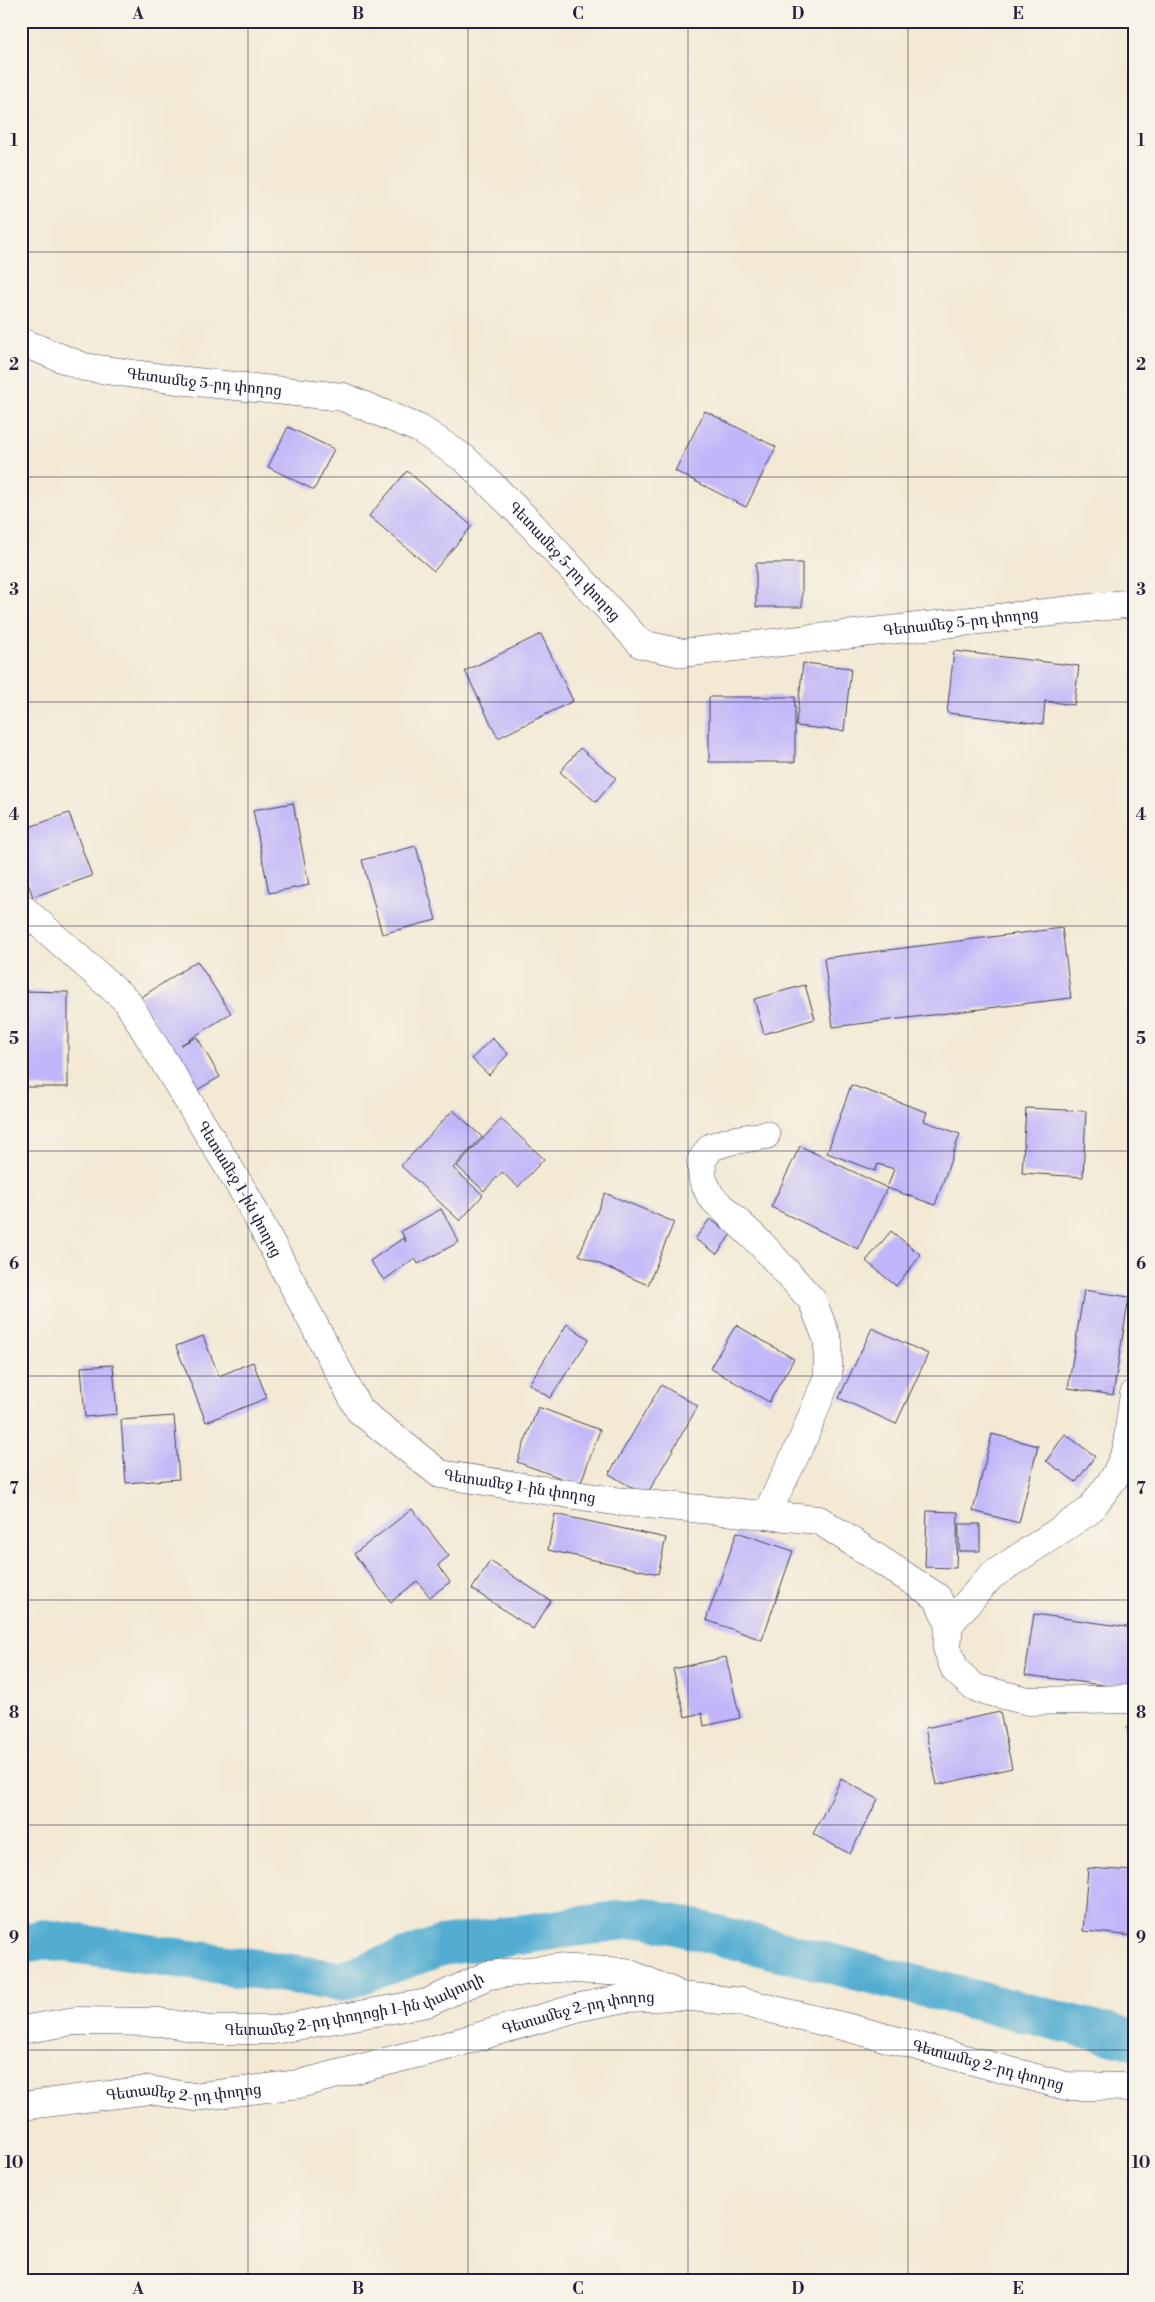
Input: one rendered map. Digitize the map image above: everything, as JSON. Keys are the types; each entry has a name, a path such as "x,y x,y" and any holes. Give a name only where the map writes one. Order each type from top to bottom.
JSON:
{"street":[{"name":"Գետամեջ 5-րդ փողոց","path":"21,342 84,367 177,380 342,397 420,429 465,459 528,522 641,644 682,653 1134,603"},
{"name":"Գետամեջ 1-ին փողոց","path":"21,907 127,1001 245,1194 359,1410 440,1474 614,1501 819,1520 937,1597 949,1624 947,1648 955,1670 975,1688 1028,1701 1134,1699"},
{"path":"766,1135 730,1141 711,1147 701,1161 703,1180 712,1197 762,1244 812,1300 828,1341 828,1376 804,1439 766,1515"},
{"path":"949,1624 991,1576 1089,1511 1114,1478 1126,1452 1134,1394"},
{"name":"Գետամեջ 2-րդ փողոցի 1-ին փակուղի","path":"21,2030 75,2021 160,2022 210,2030 273,2030 427,2003 488,1975 556,1968 625,1972 681,1996"},
{"name":"Գետամեջ 2-րդ փողոց","path":"21,2106 149,2090 194,2097 299,2084 443,2047 580,2007 626,1998 681,1996 742,2002 1066,2086 1134,2087"}],"building":[{"path":"705,411 776,447 746,507 675,471"},
{"path":"288,427 334,449 314,490 268,467"},
{"path":"407,471 472,526 434,571 369,516"},
{"path":"756,563 802,563 802,607 756,607"},
{"path":"541,634 573,701 498,738 465,671"},
{"path":"954,651 1079,666 1074,705 1045,701 1043,724 947,713"},
{"path":"803,663 851,668 844,731 796,726"},
{"path":"709,697 795,697 795,762 709,762"},
{"path":"580,748 616,778 596,802 560,772"},
{"path":"293,803 309,885 269,893 253,810"},
{"path":"69,813 92,876 33,897 21,864 21,830"},
{"path":"416,846 436,920 382,934 362,860"},
{"path":"1062,928 1071,998 833,1027 824,958"},
{"path":"197,961 231,1013 181,1045 197,1037 220,1077 197,1090 140,998"},
{"path":"805,985 815,1019 764,1034 754,999"},
{"path":"21,991 68,992 68,1087 21,1087"},
{"path":"492,1038 508,1054 489,1075 472,1059"},
{"path":"851,1085 927,1112 924,1121 960,1134 935,1205 887,1188 894,1169 878,1164 875,1171 827,1153"},
{"path":"1026,1108 1086,1111 1083,1177 1022,1173"},
{"path":"453,1110 482,1137 453,1168 483,1195 460,1221 401,1166"},
{"path":"501,1119 544,1159 518,1187 502,1172 484,1191 457,1166"},
{"path":"800,1146 887,1188 858,1249 771,1207"},
{"path":"605,1193 674,1222 648,1285 579,1255"},
{"path":"441,1209 459,1242 418,1264 415,1258 384,1280 370,1261 403,1238 406,1242 401,1231"},
{"path":"710,1219 731,1234 717,1254 695,1239"},
{"path":"891,1231 921,1255 896,1286 866,1261"},
{"path":"1084,1290 1129,1297 1113,1395 1068,1388"},
{"path":"567,1324 589,1339 550,1398 529,1384"},
{"path":"736,1325 794,1359 769,1402 710,1368"},
{"path":"872,1328 928,1354 896,1424 839,1398"},
{"path":"203,1336 219,1376 253,1362 267,1398 206,1422 176,1346"},
{"path":"113,1365 117,1414 85,1417 81,1367"},
{"path":"661,1385 698,1406 646,1496 609,1474"},
{"path":"538,1407 600,1430 580,1485 517,1462"},
{"path":"174,1416 179,1479 126,1483 121,1420"},
{"path":"992,1434 1038,1446 1019,1523 973,1511"},
{"path":"1065,1434 1095,1456 1076,1482 1046,1461"},
{"path":"412,1509 449,1556 438,1565 450,1582 430,1597 417,1581 391,1602 354,1554"},
{"path":"927,1511 958,1512 956,1568 925,1567"},
{"path":"555,1514 666,1538 658,1574 548,1550"},
{"path":"959,1524 980,1524 980,1551 959,1551"},
{"path":"737,1532 793,1551 762,1640 706,1620"},
{"path":"490,1561 551,1601 533,1629 472,1589"},
{"path":"1034,1614 1134,1628 1134,1689 1025,1675"},
{"path":"726,1657 740,1718 704,1726 702,1713 685,1717 673,1669"},
{"path":"1000,1712 1012,1768 937,1785 925,1728"},
{"path":"1134,1726 1134,1753 1133,1753 1127,1728"},
{"path":"841,1779 878,1799 850,1854 813,1834"},
{"path":"1088,1868 1134,1871 1134,1936 1083,1931"}],"waterway":[{"path":"21,1945 43,1939 341,1981 441,1946 645,1917 1134,2040"}]}
